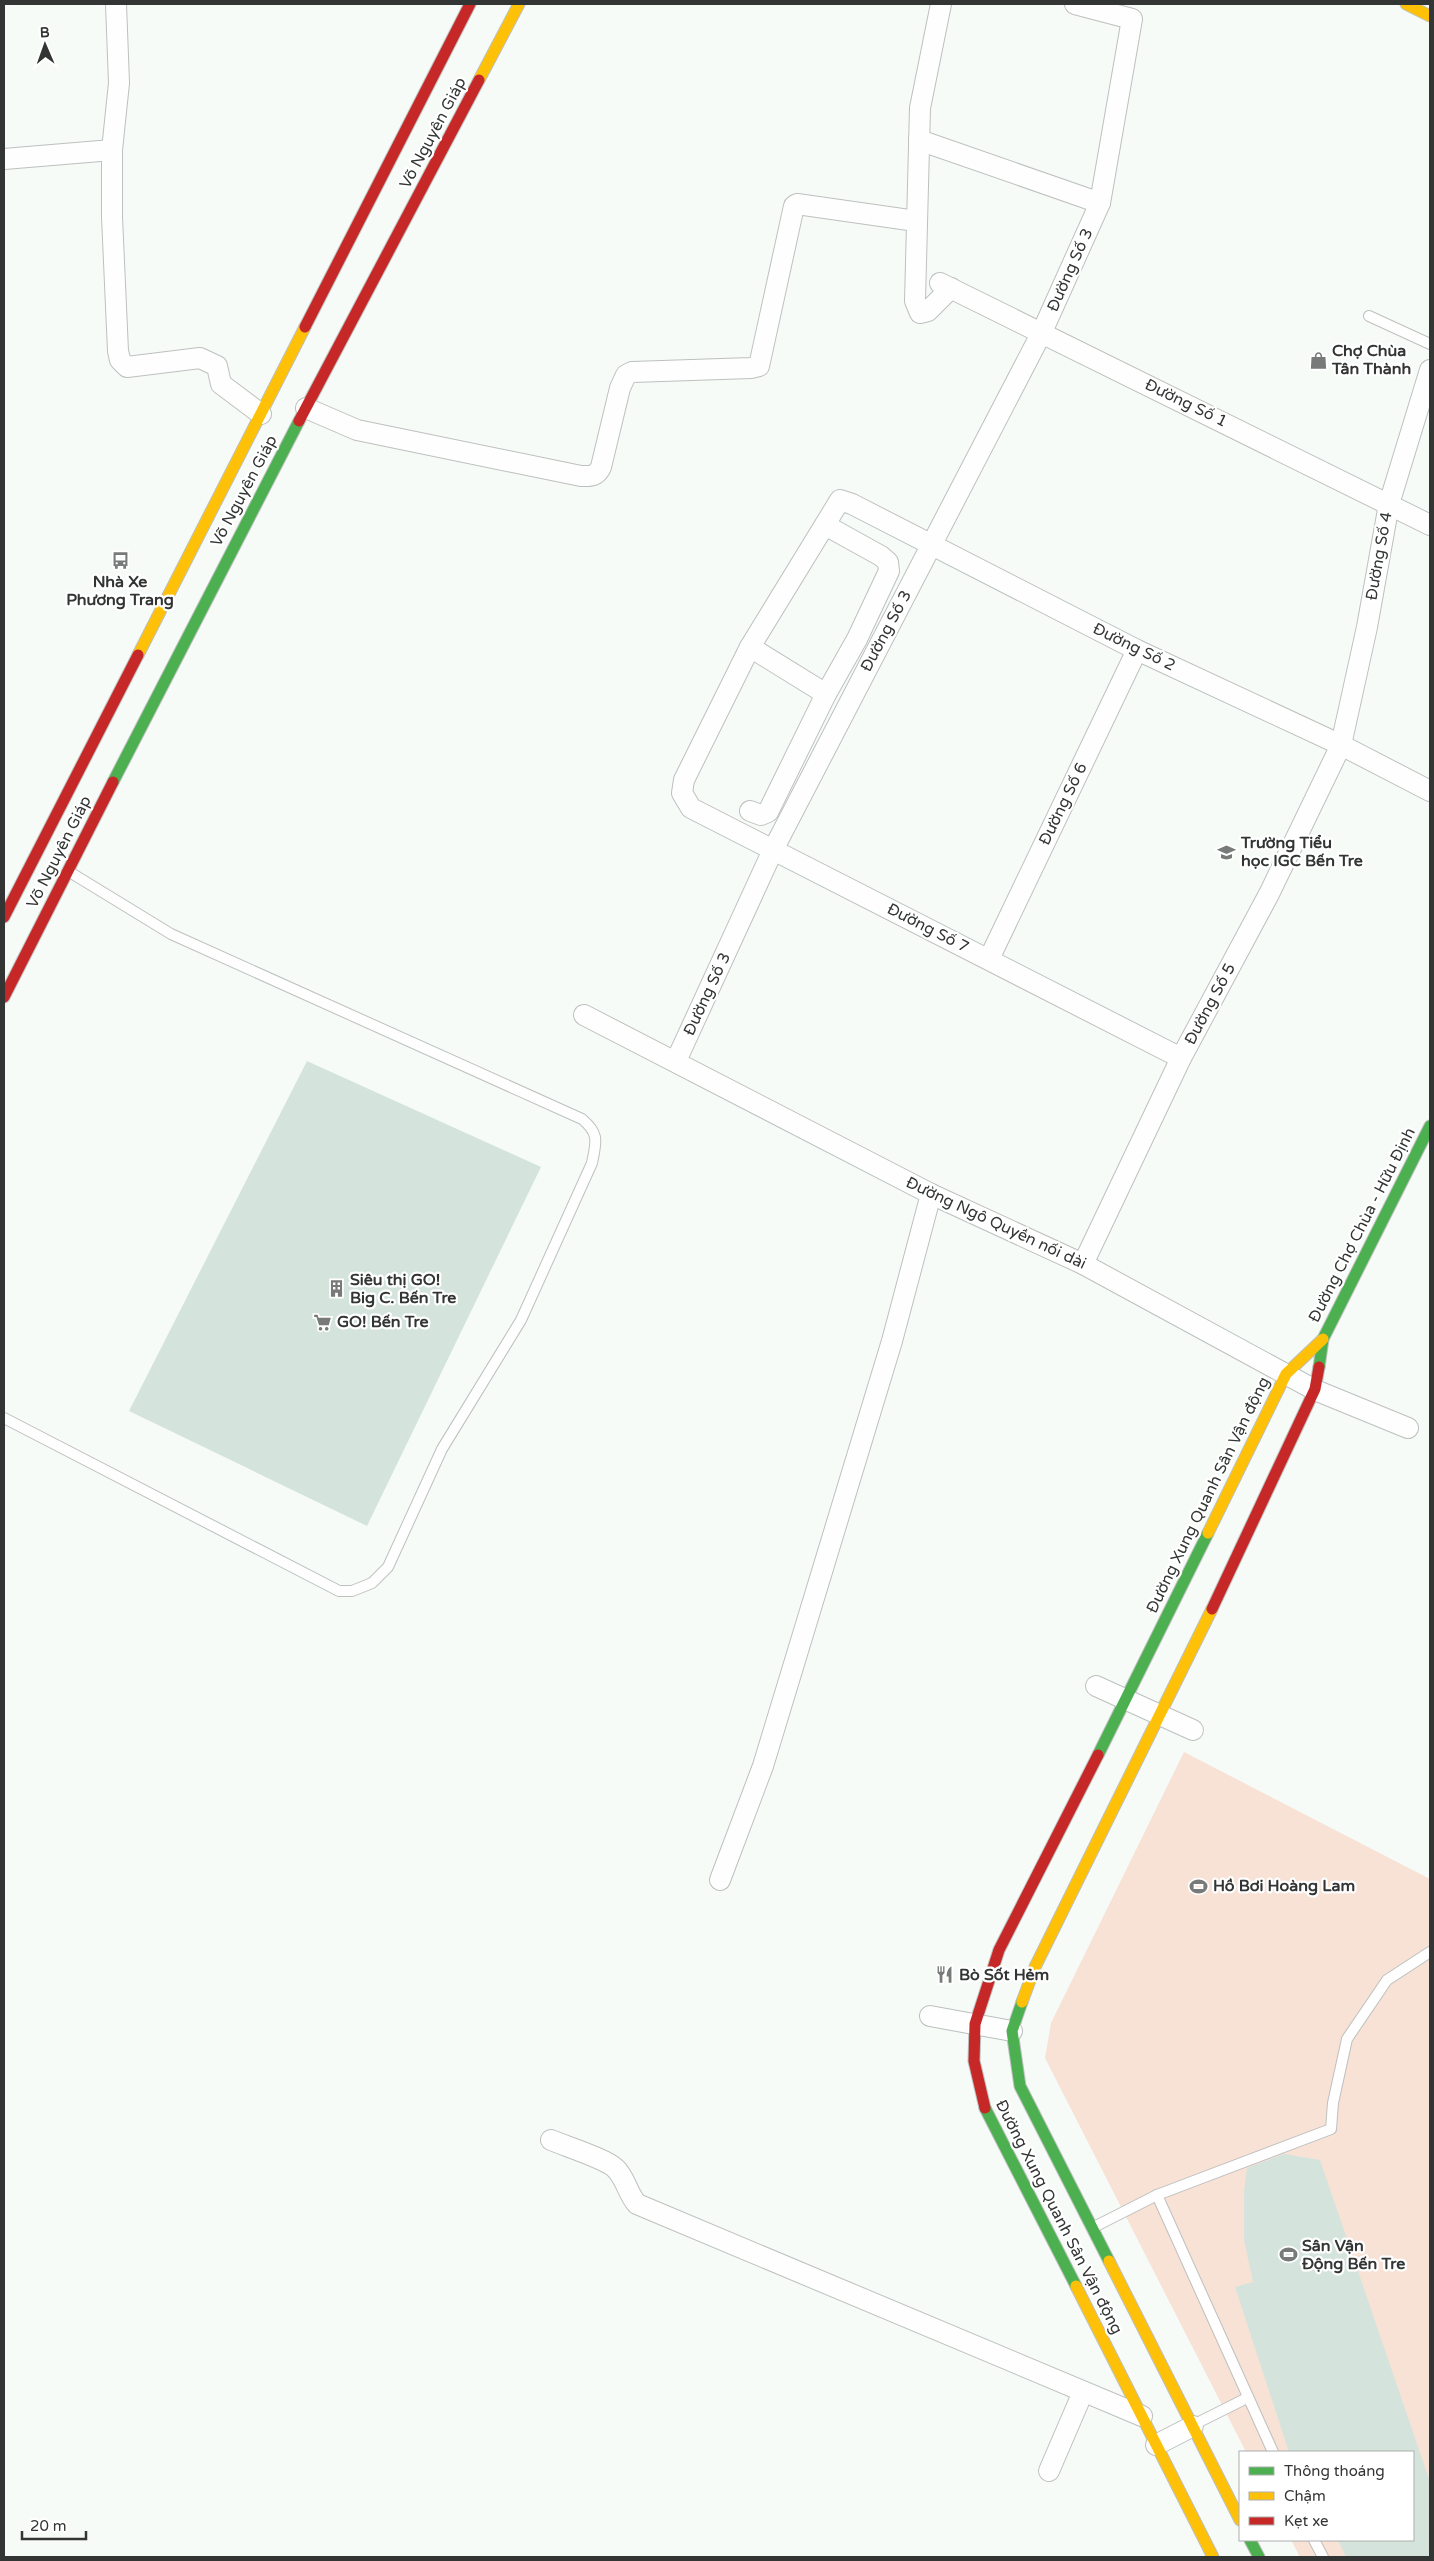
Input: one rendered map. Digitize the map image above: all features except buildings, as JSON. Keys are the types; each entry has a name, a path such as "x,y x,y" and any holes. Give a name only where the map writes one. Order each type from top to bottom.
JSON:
{"main road":[{"name":"Võ Nguyên Giáp","path":"4,917 170,602 261,414 470,4"},
{"name":"Võ Nguyên Giáp","path":"4,997 193,614 306,408 519,4"},
{"path":"1406,4 1430,16"},
{"name":"Đường Chợ Chùa - Hữu Định","path":"1323,1339 1430,1126"},
{"name":"Đường Xung Quanh Sân Vận động","path":"1213,2557 984,2105 974,2061 975,2024 999,1950 1126,1700 1286,1374 1323,1339"},
{"name":"Đường Xung Quanh Sân Vận động","path":"1239,2518 1020,2086 1012,2031 1035,1967 1160,1715 1314,1389 1323,1339"},
{"path":"1251,2541 1259,2557"}],"street":[{"path":"116,4 119,82 112,150 112,217 120,360 127,368 200,358 209,360 217,366 221,384 261,414"},
{"path":"306,408 357,430 580,476 593,476 597,474 601,467 620,388 626,374 632,372 751,368 759,366 794,206 797,204 916,221 920,108 941,4"},
{"path":"1075,4 1134,11"},
{"name":"Đường Số 3","path":"676,1061 773,850 1042,332 1100,203 1134,11"},
{"path":"919,140 1100,203"},
{"path":"4,159 112,150"},
{"name":"Đường Số 1","path":"916,221 915,301 920,312 928,311 945,286 1042,332 1430,525"},
{"name":"Đường Số 4","path":"1341,745 1367,627 1388,504 1430,370"},
{"name":"Đường Số 2","path":"825,524 840,500 852,504 1137,650 1341,745 1430,791"},
{"path":"750,811 761,815 768,812 826,694 857,639 888,571 888,562 881,556 825,524 750,647 826,694"},
{"name":"Đường Số 7","path":"750,647 684,780 682,793 691,808 1181,1058"},
{"name":"Đường Số 6","path":"989,959 1137,650"},
{"name":"Đường Số 5","path":"1083,1264 1181,1058 1268,894 1341,745"},
{"name":"Đường Ngô Quyền nối dài","path":"584,1015 931,1194 1083,1264 1314,1389 1408,1428"},
{"path":"720,1880 763,1766 892,1341 931,1194"},
{"path":"1096,1686 1193,1730"},
{"path":"930,2016 1012,2031"},
{"path":"551,2140 614,2166 622,2176 630,2197 637,2204 1142,2416"},
{"path":"1049,2471 1083,2392"},
{"path":"1156,2445 1192,2426"}],"lane":[{"path":"1369,316 1430,344"},
{"path":"4,1418 339,1590 352,1591 372,1583 388,1567 442,1449 521,1320 592,1163 596,1138 590,1126 582,1119 171,934 67,871"},
{"path":"1092,2228 1158,2195 1331,2129 1332,2103 1347,2039 1387,1980 1430,1952"},
{"path":"1158,2195 1247,2398 1273,2451"},
{"path":"1192,2426 1247,2398"},
{"path":"1315,2541 1323,2557"}],"shaded area":[{"name":"Sân Vận Động Bến Tre","path":"1184,1752 1430,1879 1430,2557 1300,2557 1292,2541 1414,2541 1414,2451 1245,2451 1045,2058 1051,2023"}],"traffic: fast":[{"path":"113,782 299,421"},
{"path":"1319,1367 1323,1339 1430,1126"},
{"path":"1098,1755 1208,1533"},
{"path":"1022,2002 1012,2031 1020,2086 1109,2261"},
{"path":"985,2108 1076,2286"},
{"path":"1251,2541 1259,2557"}],"traffic: slow":[{"path":"479,80 519,4"},
{"path":"1406,4 1430,16"},
{"path":"138,655 305,327"},
{"path":"1208,1533 1286,1374 1323,1339"},
{"path":"1022,2002 1035,1967 1212,1609"},
{"path":"1109,2261 1239,2518"},
{"path":"1076,2286 1213,2557"}],"traffic: jam":[{"path":"305,327 470,4"},
{"path":"299,421 479,80"},
{"path":"4,917 138,655"},
{"path":"4,997 113,782"},
{"path":"1212,1609 1315,1389 1319,1367"},
{"path":"985,2108 974,2061 975,2024 999,1950 1098,1755"}],"place":[{"name":"Chợ Chùa Tân Thành","path":"1318,360"},
{"name":"Nhà Xe Phương Trang","path":"120,561"},
{"name":"Trường Tiểu học IGC Bến Tre","path":"1227,852"},
{"name":"Siêu thị GO! Big C. Bến Tre","path":"336,1289"},
{"name":"GO! Bến Tre","path":"323,1322"},
{"name":"Hồ Bơi Hoàng Lam","path":"1199,1886"},
{"name":"Bò Sốt Hẻm","path":"945,1975"},
{"name":"Sân Vận Động Bến Tre","path":"1288,2255"}]}
